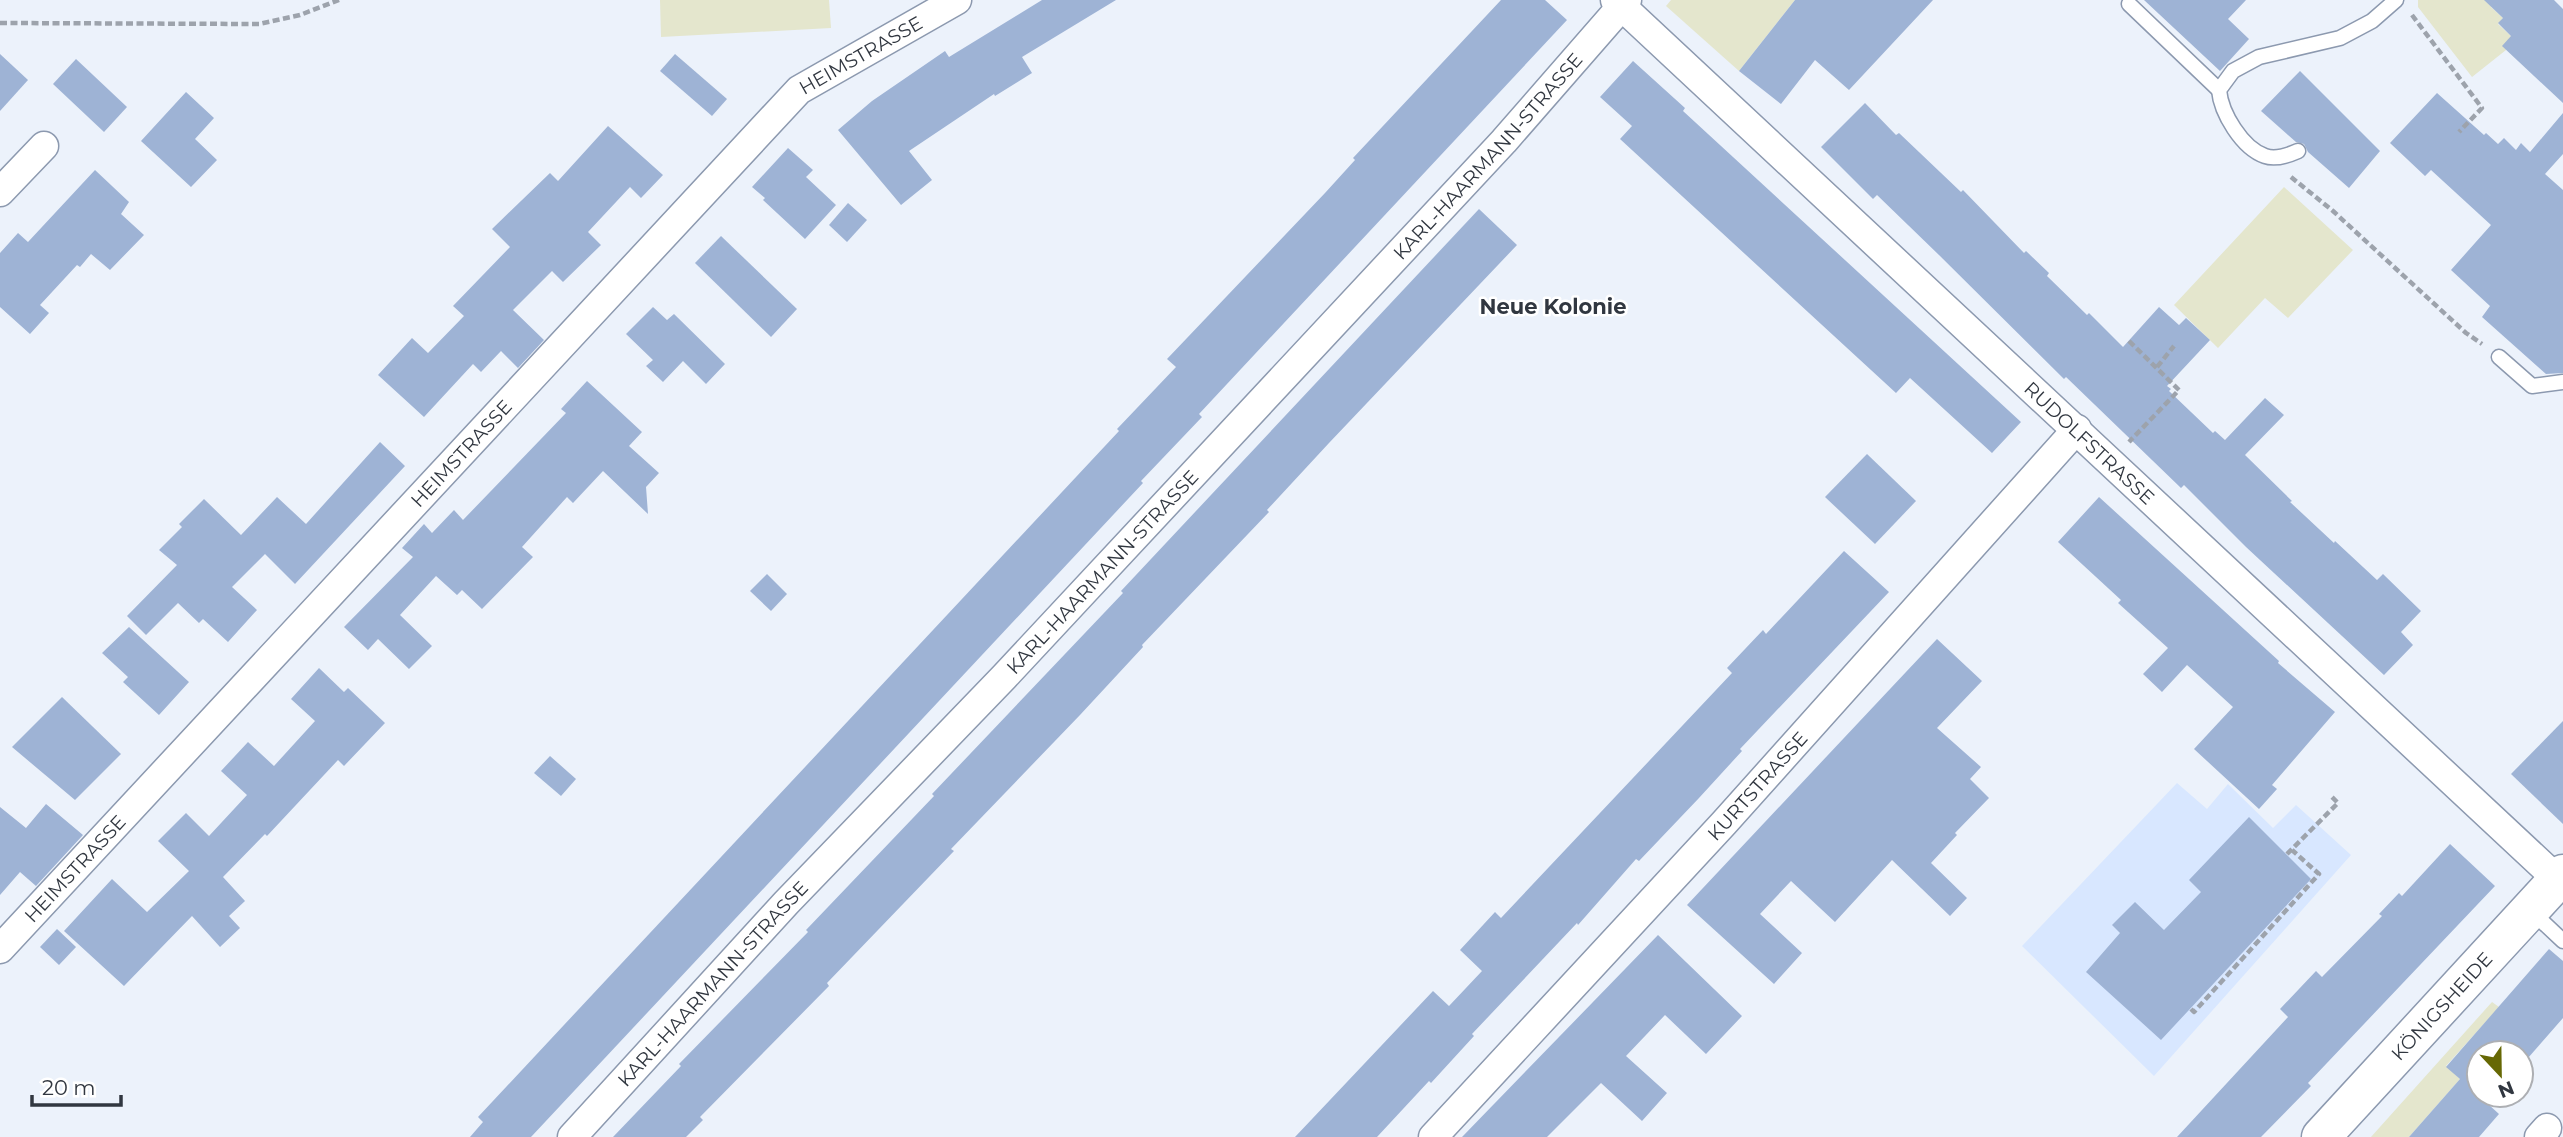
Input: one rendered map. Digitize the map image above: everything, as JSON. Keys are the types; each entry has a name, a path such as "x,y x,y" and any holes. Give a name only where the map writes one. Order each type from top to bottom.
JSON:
{"main road":[{"name":"KÖNIGSHEIDE","path":"2321,1137 2561,877"}],"street":[{"name":"HEIMSTRASSE","path":"0,949 799,90 957,0"},
{"name":"RUDOLFSTRASSE","path":"1621,2 2111,461 2561,877"},
{"name":"KARL-HAARMANN-STRASSE","path":"572,1137 786,903 1004,677 1504,141 1621,2"},
{"path":"0,192 44,146"},
{"name":"KURTSTRASSE","path":"1433,1137 1724,823 2077,429"}],"lane":[{"path":"2298,151 2287,156 2266,156 2245,142 2220,104 2219,90 2233,71 2259,57 2340,37 2372,20 2396,0"},
{"path":"2129,4 2219,90"},
{"path":"2499,357 2532,386 2563,383"},
{"path":"2530,910 2563,941"}],"path":[{"path":"0,23 259,24 300,15 339,0"},
{"path":"2409,11 2482,108 2459,132"},
{"path":"2266,156 2333,211 2466,333 2499,357"},
{"path":"2111,461 2179,390 2129,341"},
{"path":"2157,367 2174,346"},
{"path":"2287,855 2338,803 2331,796"},
{"path":"2191,1009 2194,1012 2319,874 2292,850"}],"shaded area":[{"path":"2177,783 2207,809 2228,784 2273,828 2296,805 2351,855 2154,1076 2022,946"}],"green space":[{"path":"660,0 829,0 831,28 661,37"},
{"path":"1671,0 1795,0 1739,71 1666,6"},
{"path":"2418,0 2497,0 2491,7 2503,18 2498,24 2511,36 2506,50 2472,77 2418,7"},
{"path":"2284,187 2353,250 2288,318 2265,298 2218,348 2174,305"},
{"path":"2492,1002 2499,1007 2470,1039 2465,1039 2465,1045 2446,1066 2460,1079 2409,1137 2371,1137"}],"building":[{"path":"1042,0 1116,0 1022,57 1032,73 995,96 994,94 909,151 932,180 901,205 838,130 872,101 945,51 949,57"},
{"path":"1501,0 1545,0 1567,20 1199,414 1202,417 1141,481 1143,483 531,1137 470,1137 483,1122 478,1117 1119,431 1117,429 1176,367 1167,359 1325,193 1355,160 1353,158"},
{"path":"1795,0 1933,0 1849,90 1815,60 1781,104 1739,71"},
{"path":"2144,0 2246,0 2228,19 2249,39 2220,71"},
{"path":"2484,0 2554,0 2563,9 2563,103 2502,46 2511,36 2498,23 2503,18"},
{"path":"0,54 28,80 0,111"},
{"path":"675,54 727,99 712,116 660,71"},
{"path":"76,59 127,107 104,132 53,84"},
{"path":"1633,61 1685,108 1683,111 2021,422 1992,453 1910,378 1896,393 1620,139 1632,126 1600,97"},
{"path":"2300,71 2380,151 2349,188 2308,152 2304,144 2296,142 2261,111"},
{"path":"186,92 214,118 195,139 217,160 191,187 141,141"},
{"path":"2437,93 2484,135 2486,133 2498,144 2504,138 2516,150 2521,143 2530,152 2563,113 2563,154 2545,174 2563,190 2563,373 2546,374 2482,317 2490,306 2451,270 2491,225 2431,170 2425,176 2390,143"},
{"path":"1865,103 1896,135 1899,133 1961,192 1963,190 2024,253 2026,251 2049,273 2047,276 2123,347 2159,307 2179,325 2186,318 2210,340 2167,386 2213,433 2215,431 2225,440 2265,398 2284,415 2245,455 2334,543 2335,541 2377,580 2383,574 2421,611 2401,632 2413,645 2384,675 2246,547 2184,485 2181,488 2066,377 2064,379 1877,195 1873,199 1821,147"},
{"path":"608,126 663,175 641,198 630,187 588,232 601,245 563,282 552,271 513,310 544,340 518,368 501,351 481,372 473,364 424,417 378,375 412,338 428,353 464,316 453,306 510,247 492,229 550,173 558,181"},
{"path":"788,148 813,170 806,177 836,205 805,239 752,187"},
{"path":"95,170 129,202 121,214 144,235 110,270 91,254 80,267 77,265 40,305 49,313 30,334 0,307 0,253 18,233 28,242"},
{"path":"848,203 867,220 847,242 829,225"},
{"path":"1479,209 1517,245 1329,443 1267,510 1269,512 1142,645 1080,715 951,849 954,851 827,983 829,986 700,1117 703,1120 686,1137 613,1137 681,1066 679,1064 808,932 806,930 934,796 932,794 1123,593 1121,591"},
{"path":"721,236 797,309 771,337 695,263"},
{"path":"653,307 667,320 674,314 725,364 706,384 683,361 663,382 646,366 653,360 626,334"},
{"path":"587,381 642,432 629,446 659,473 646,487 648,514 603,471 573,503 567,497 522,547 533,557 482,609 462,590 457,595 436,576 400,615 432,646 409,669 378,639 368,650 344,627 413,557 402,548 424,524 432,533 454,510 463,520 566,413 561,409"},
{"path":"380,442 405,466 295,584 265,554 232,587 257,610 228,642 203,619 199,623 178,603 146,635 127,616 177,565 159,550 182,527 179,524 204,499 241,535 277,497 306,524"},
{"path":"1867,454 1916,501 1875,544 1825,497"},
{"path":"2099,497 2279,661 2278,663 2335,712 2272,785 2277,789 2259,809 2194,749 2233,707 2187,665 2162,692 2143,674 2168,648 2118,603 2121,600 2058,542"},
{"path":"1844,551 1889,592 1740,749 1742,751 1699,798 1639,861 1636,859 1578,925 1577,923 1472,1034 1474,1036 1431,1083 1429,1081 1377,1137 1295,1137 1433,991 1449,1006 1482,971 1460,950 1495,912 1501,918 1732,673 1727,668 1763,630 1766,634"},
{"path":"767,574 787,594 771,611 750,591"},
{"path":"129,627 189,682 159,715 123,682 128,677 102,653"},
{"path":"1937,639 1982,681 1937,728 1981,767 1970,779 1989,798 1931,863 1967,898 1950,916 1892,860 1835,922 1791,881 1760,914 1802,953 1774,984 1687,905"},
{"path":"319,668 344,692 348,688 385,723 344,766 338,760 267,836 265,834 223,877 245,901 229,916 240,928 220,947 192,916 124,986 64,931 112,879 147,912 189,871 158,841 186,813 209,836 247,795 221,771 248,742 274,766 315,721 291,699"},
{"path":"62,697 121,754 75,800 12,747"},
{"path":"2563,721 2563,824 2511,774"},
{"path":"550,756 576,779 561,796 534,773"},
{"path":"46,804 83,835 36,886 20,872 0,895 0,807 26,828"},
{"path":"2249,817 2311,879 2161,1040 2086,972 2120,933 2112,925 2135,902 2164,930 2201,892 2189,880"},
{"path":"2450,844 2495,886 2308,1083 2311,1086 2261,1137 2177,1137 2288,1017 2280,1009 2316,971 2322,977 2382,916 2379,914 2399,893 2402,896"},
{"path":"57,929 76,947 59,965 40,947"},
{"path":"1658,935 1742,1016 1706,1054 1665,1015 1626,1056 1667,1093 1642,1121 1601,1083 1547,1137 1462,1137"},
{"path":"2549,949 2563,961 2563,1018 2535,1050 2535,1039 2470,1039"},
{"path":"2465,1045 2465,1109 2494,1109 2499,1114 2479,1137 2409,1137 2460,1079 2446,1067"}],"district":[{"name":"Neue Kolonie","path":"1553,306"}]}
